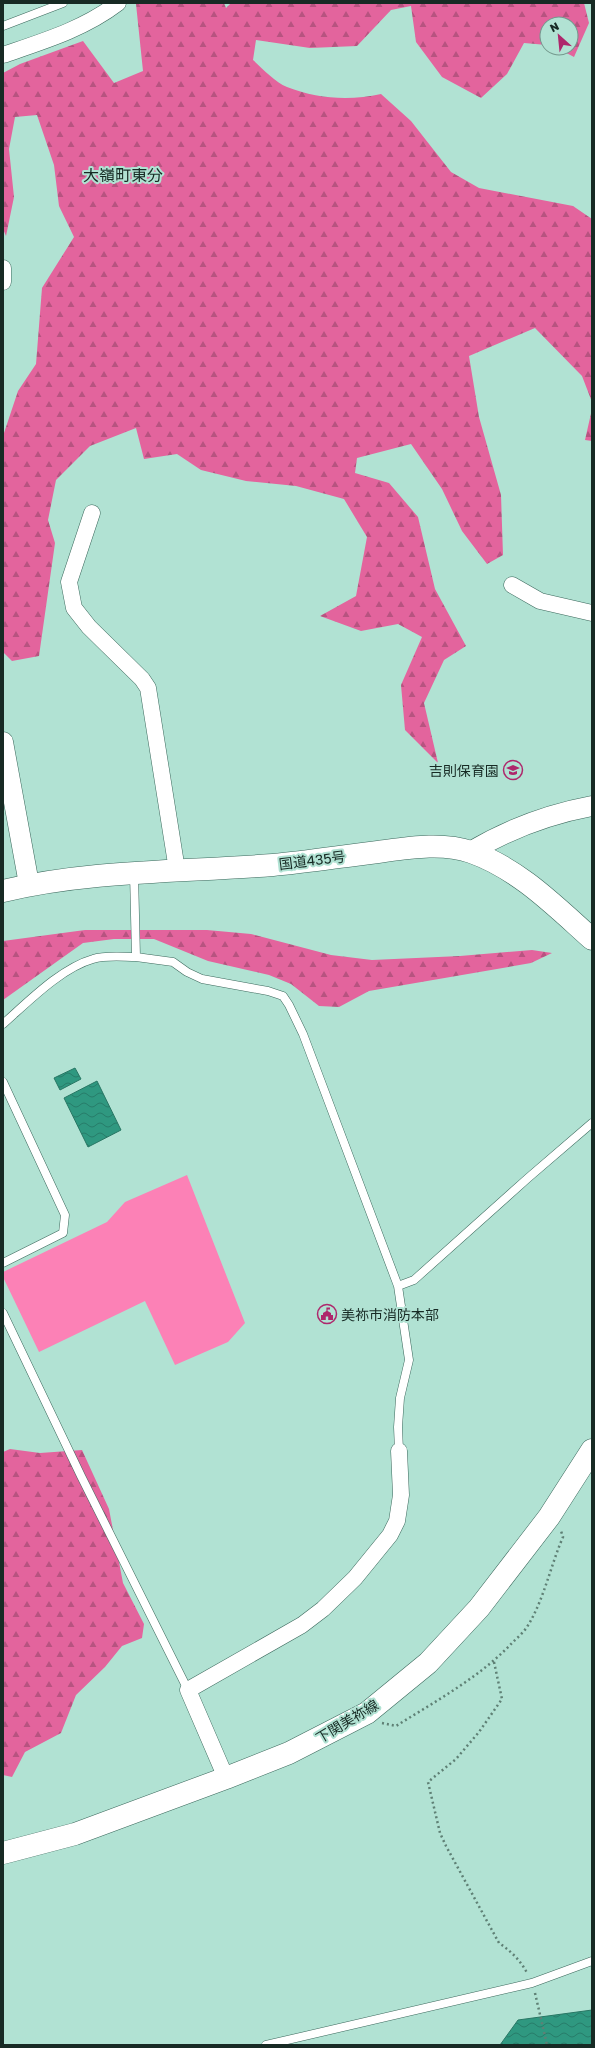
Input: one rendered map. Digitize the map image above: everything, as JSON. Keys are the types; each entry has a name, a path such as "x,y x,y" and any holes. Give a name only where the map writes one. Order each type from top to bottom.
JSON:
{"main road":[{"name":"国道435号","path":"3,891 30,884 134,872 274,864 416,847 442,847 470,852 500,864 527,882 589,936"},
{"name":"下関美祢線","path":"3,1853 75,1834 226,1778 289,1753 367,1713 428,1663 456,1635 497,1586 549,1517 592,1450"}],"street":[{"path":"3,55 68,32 99,18 118,3"},
{"path":"3,268 3,282"},
{"path":"92,513 69,582 74,608 89,627 142,679 148,688 177,870"},
{"path":"512,585 540,601 592,613"},
{"path":"3,742 30,884"},
{"path":"470,852 497,836 569,810 592,806"},
{"path":"226,1778 188,1690 302,1625 323,1609 354,1578 390,1535 397,1521 400,1494 399,1451"}],"lane":[{"path":"3,26 63,3"},
{"path":"134,872 136,957"},
{"path":"3,1024 76,965 94,958 136,957 173,962 187,972 202,979 268,991 283,996 303,1034 398,1286 409,1360 400,1398 398,1427 399,1451"},
{"path":"3,1082 65,1215 63,1233 3,1264"},
{"path":"398,1286 414,1280 592,1123"},
{"path":"3,1313 81,1476 188,1690"},
{"path":"266,2045 533,1985 592,1961"}],"path":[{"path":"367,1713 380,1723 396,1726 494,1662 527,1628 547,1584 553,1560 563,1537 558,1525 549,1517"},
{"path":"494,1662 502,1699 456,1759 428,1782 440,1833 446,1846 499,1943 509,1950 523,1966 533,1985 547,2045"}],"green space":[{"path":"224,3 226,8 231,3 584,3 589,23 579,46 579,16 539,16 539,44 524,43 507,74 481,98 442,77 416,42 411,6 391,10 357,46 310,48 256,40 253,60 269,75 283,85 298,91 334,98 357,98 381,94 411,121 451,172 479,188 573,206 592,219 592,402 582,376 535,328 469,356 479,417 501,495 503,555 487,564 462,531 442,489 411,444 357,458 355,473 389,483 418,517 435,589 466,646 444,660 424,703 438,763 405,730 401,685 422,637 398,624 361,631 320,616 356,596 367,537 344,499 296,486 246,481 201,470 177,454 144,459 136,428 90,446 56,480 48,520 55,543 39,656 12,661 3,652 3,436 18,391 36,364 42,288 74,237 59,206 54,165 37,115 15,117 9,149 14,197 6,236 3,229 3,73 20,64 83,41 114,83 143,71 136,4"},
{"path":"592,409 592,441 585,440"},
{"path":"85,930 207,930 251,934 331,955 372,960 460,956 532,950 552,953 531,963 369,991 339,1007 319,1006 291,984 269,975 208,961 154,939 114,939 83,943 3,1000 3,941"},
{"path":"10,1449 40,1453 82,1450 109,1509 123,1583 144,1624 142,1638 122,1646 105,1667 76,1695 61,1733 25,1752 12,1777 3,1775 3,1452"}],"shaded area":[{"path":"187,1175 245,1323 228,1342 175,1365 145,1301 39,1352 3,1277 3,1272 107,1222 125,1202"}],"water":[{"path":"75,1068 81,1079 60,1090 54,1078"},
{"path":"97,1081 121,1130 88,1147 64,1098"},
{"path":"592,2010 592,2045 500,2045 518,2020"}],"place":[{"name":"吉則保育園","path":"513,770"},
{"name":"美祢市消防本部","path":"327,1314"}],"district":[{"name":"大嶺町東分","path":"123,175"}]}
